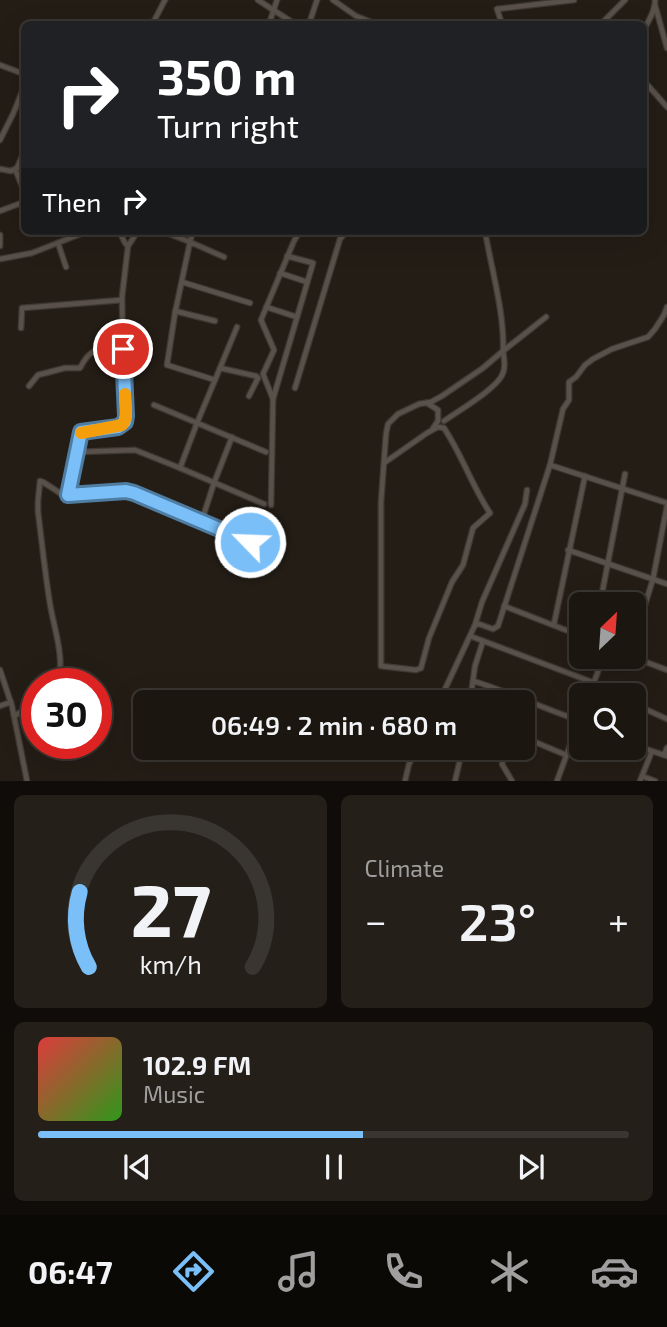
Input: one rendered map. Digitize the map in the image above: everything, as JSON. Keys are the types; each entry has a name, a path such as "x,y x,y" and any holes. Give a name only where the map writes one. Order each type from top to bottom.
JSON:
{"street":[{"path":"154,21 165,0"},
{"path":"258,0 290,21"},
{"path":"270,21 277,0"},
{"path":"310,21 317,0"},
{"path":"333,0 367,21"},
{"path":"501,21 497,9 574,0"},
{"path":"604,21 625,0"},
{"path":"647,22 655,2"},
{"path":"655,2 667,48"},
{"path":"0,65 21,73"},
{"path":"647,84 667,107"},
{"path":"0,140 21,94"},
{"path":"0,169 17,169 21,159"},
{"path":"15,169 21,184"},
{"path":"0,211 21,203"},
{"path":"0,235 0,246"},
{"path":"0,259 33,253 78,235"},
{"path":"120,235 128,246"},
{"path":"68,495 81,432 118,427 125,422 122,300 128,246 135,235"},
{"path":"172,235 224,257"},
{"path":"192,235 175,311 167,365 215,380"},
{"path":"273,400 262,374 274,349 261,320 298,235"},
{"path":"295,388 340,239 344,235"},
{"path":"444,421 497,384 503,374 503,341 486,235"},
{"path":"58,243 66,267"},
{"path":"271,505 273,400 313,263 287,256"},
{"path":"280,273 307,282"},
{"path":"182,282 250,303"},
{"path":"21,328 22,308 122,300"},
{"path":"475,625 493,629 498,626 550,465 563,409 569,400 570,380 593,359 612,349 648,337 655,330 667,306"},
{"path":"266,307 297,317"},
{"path":"175,311 215,321"},
{"path":"426,403 438,410 490,513 474,528 463,565 452,582 429,638 421,668 416,670 382,666 381,502 388,424 398,414 438,398 483,368 546,317"},
{"path":"180,468 237,327"},
{"path":"29,386 38,374 65,368 80,368 87,354 94,350 123,349"},
{"path":"220,368 256,376 258,378 249,396"},
{"path":"430,432 438,421 438,398"},
{"path":"154,405 266,452"},
{"path":"384,463 438,427 446,430"},
{"path":"202,520 232,437"},
{"path":"76,452 135,450 264,504"},
{"path":"550,465 623,487 667,505 646,601"},
{"path":"603,592 625,474"},
{"path":"554,624 585,476"},
{"path":"61,668 38,512 40,481 63,495 126,491 250,542"},
{"path":"445,690 475,625 482,602 525,504 527,491"},
{"path":"568,550 667,584"},
{"path":"505,606 569,631"},
{"path":"470,636 594,683 599,669"},
{"path":"472,690 483,641"},
{"path":"646,662 667,670"},
{"path":"0,670 11,702 27,781"},
{"path":"473,681 503,690"},
{"path":"0,706 11,702"},
{"path":"535,704 569,715"},
{"path":"646,709 667,719"},
{"path":"14,716 21,712"},
{"path":"535,742 566,755"},
{"path":"557,781 569,747"},
{"path":"646,749 666,755 667,748"},
{"path":"652,751 641,778 655,781"},
{"path":"405,781 411,760"},
{"path":"455,781 460,760"},
{"path":"503,760 502,764 512,781"}],"slow traffic":[{"path":"81,433 122,425 126,416 125,394"}],"route":[{"path":"123,349 125,422 118,427 81,432 68,495 126,491 134,493 250,542"}]}
